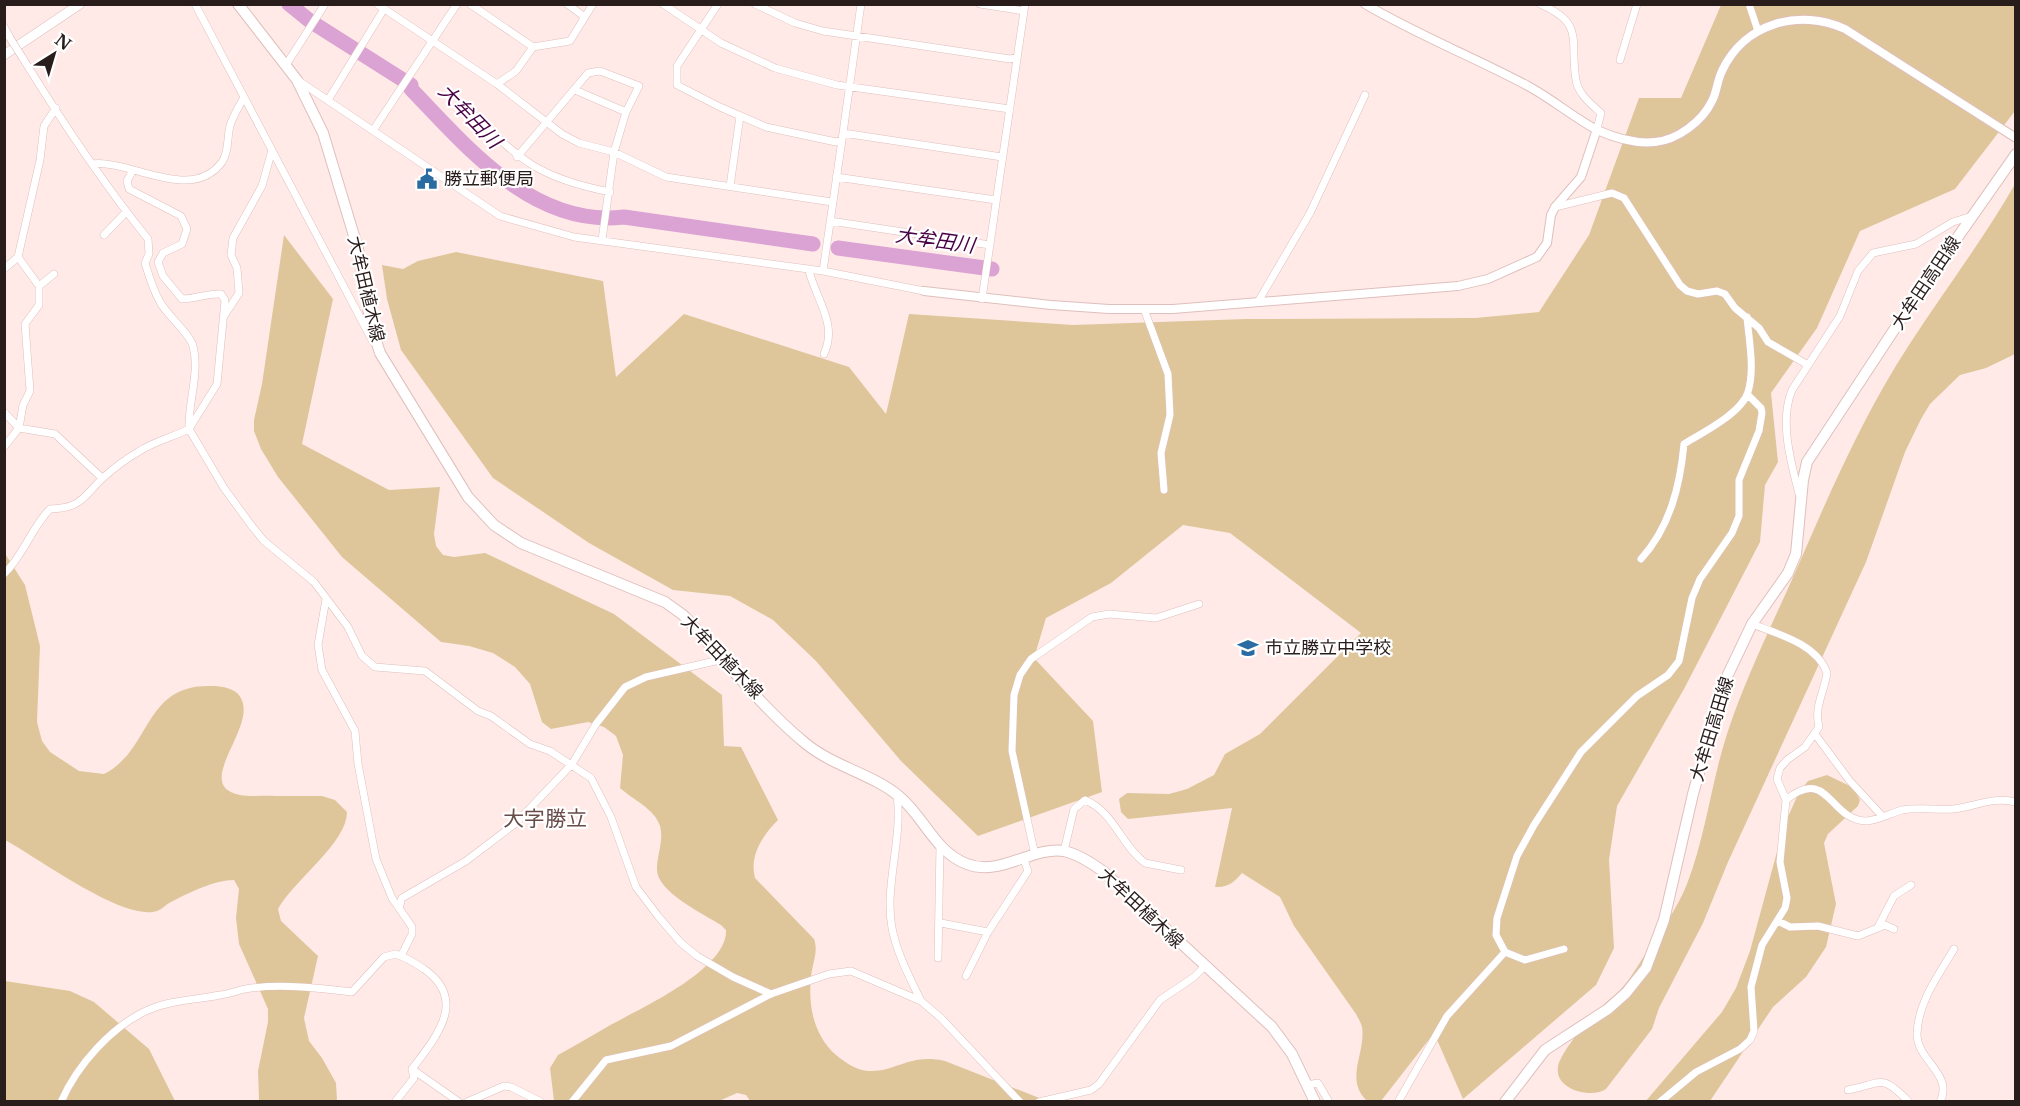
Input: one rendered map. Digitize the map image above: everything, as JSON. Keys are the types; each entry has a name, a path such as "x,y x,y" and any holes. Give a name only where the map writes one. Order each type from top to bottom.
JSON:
{"main road":[{"path":"4,55 80,4"},
{"name":"大牟田植木線","path":"238,4 297,80 323,133 357,249 371,325 380,353 468,497 494,525 521,543 665,602 682,615 804,742 832,763 897,795 952,856 968,865 984,868 1024,860 1035,855 1065,851 1089,862 1104,873 1272,1027 1292,1054 1315,1101"},
{"name":"大牟田高田線","path":"1505,1101 1545,1050 1608,1009 1626,993 1646,968 1664,920 1693,795 1723,685 1752,624 1788,573 1796,554 1805,471 1814,449 2016,154"}],"street":[{"path":"195,4 356,313 396,376"},
{"path":"286,65 325,4"},
{"path":"374,129 457,4"},
{"path":"470,4 533,46 570,41 593,4"},
{"path":"567,4 585,17"},
{"path":"663,4 700,31 764,64 819,81 1010,109"},
{"path":"718,4 677,66 677,85 766,127 836,142 842,136"},
{"path":"755,4 795,23 823,31 1010,59 1017,57"},
{"path":"823,271 861,4"},
{"path":"980,4 1024,8 982,299"},
{"path":"1365,4 1528,86 1597,129 1622,139 1641,143 1671,138 1691,126 1712,102 1722,71 1742,43 1758,31 1786,20 1800,18 1831,22 2016,138"},
{"path":"297,80 374,129 454,187 500,216 537,228 602,240 809,271 823,271 924,291 982,299 1144,309 1458,286 1488,279 1537,257 1545,250 1551,215 1555,207 1581,177 1601,112 1587,100 1576,81 1573,27 1559,12 1540,4"},
{"path":"1620,60 1636,4"},
{"path":"1749,4 1758,31"},
{"path":"328,100 361,47 380,7 497,84 546,122 579,143 614,152 666,177 832,202"},
{"path":"4,27 56,108 79,150 148,239 149,254 145,263 159,301 193,343 194,375 189,405 189,429 224,488 251,525 264,541 314,582 348,627 362,656 375,667 425,670 478,711 491,716 530,744 550,751 572,764 591,778 611,817 636,887 672,932 698,956 732,977 771,994"},
{"path":"497,84 516,71 533,46"},
{"path":"517,157 588,73 600,71 639,86 626,112 614,152 608,210 602,240"},
{"path":"575,90 626,112"},
{"path":"1259,300 1310,213 1365,95"},
{"path":"92,164 106,162 177,181 202,177 213,172 224,160 234,114 244,97"},
{"path":"4,269 18,257 40,160 44,126 56,108"},
{"path":"471,112 517,157 563,182 610,192"},
{"path":"730,186 740,116"},
{"path":"842,136 1002,157"},
{"path":"223,318 238,293 237,268 231,255 233,238 259,192 272,150"},
{"path":"4,574 29,541 37,522 50,509 63,509 84,500 102,478 141,450 189,429 217,384 225,300 221,294 207,293 193,299 182,299 164,276 158,262 163,253 182,244 188,229 181,216 129,189 127,181 133,170"},
{"path":"836,177 996,200"},
{"path":"1555,207 1612,193 1624,198 1680,285 1687,291 1698,294 1717,291 1725,294 1735,308 1759,328 1768,342 1808,364"},
{"path":"104,235 126,212"},
{"path":"1801,502 1786,416 1792,390 1840,316 1858,271 1873,253 1916,244 1953,222 1972,216"},
{"path":"830,221 990,245"},
{"path":"4,447 19,428 22,405 30,391 25,324 39,305 39,286 18,257"},
{"path":"809,271 828,318 829,336 825,354"},
{"path":"39,286 54,274"},
{"path":"1144,309 1168,374 1170,416 1161,453 1164,490"},
{"path":"1641,559 1663,529 1673,504 1684,444 1717,425 1731,414 1748,395 1751,376 1747,317"},
{"path":"1564,949 1525,960 1505,952 1496,935 1497,918 1517,856 1581,752 1637,696 1668,675 1679,661 1692,598 1700,579 1732,532 1739,516 1739,480 1759,432 1762,413 1761,408 1748,395"},
{"path":"4,412 19,428 55,434 102,478"},
{"path":"326,599 319,635 322,670 355,731 369,834 379,867 399,908 412,927 412,934 401,956"},
{"path":"1035,855 1012,751 1014,695 1020,675 1031,659 1092,617 1109,614 1156,618 1199,604"},
{"path":"1660,1101 1696,1072 1740,1049 1750,1040 1754,1031 1751,987 1762,945 1778,921 1787,898 1780,862 1785,800 1777,779 1780,768 1815,734 1819,727 1816,714 1818,701 1827,678 1825,667 1797,642 1752,624"},
{"path":"399,908 402,897 466,861 516,823 572,764 596,724 625,687 646,677 724,659"},
{"path":"1815,734 1849,780 1884,817"},
{"path":"1785,800 1799,789 1809,787 1818,789 1852,816 1866,821 1904,810 1955,809 1988,800 2016,802"},
{"path":"897,795 900,818 891,903 892,928 906,970 921,1001"},
{"path":"1065,851 1074,809 1085,800 1096,805 1109,817 1145,863 1181,870"},
{"path":"938,958 940,845"},
{"path":"966,976 988,932 1028,871 1024,860"},
{"path":"1878,927 1894,896 1911,885"},
{"path":"1778,921 1790,927 1818,926 1858,936 1885,925 1894,929"},
{"path":"940,923 988,932"},
{"path":"1940,1101 1945,1091 1944,1083 1919,1044 1919,1014 1929,991 1954,949"},
{"path":"1398,1101 1447,1016 1505,952"},
{"path":"62,1101 68,1087 97,1049 131,1020 149,1010 182,1000 251,988 294,987 352,992 384,957 395,954 438,979 447,996 445,1014 435,1039 412,1069"},
{"path":"1040,1101 1090,1090 1099,1084 1160,1000 1194,977 1204,967"},
{"path":"572,1101 606,1060 671,1046 771,994 829,974 851,971 921,1001 941,1018 1020,1101"},
{"path":"395,1101 414,1078 412,1069"},
{"path":"412,1069 459,1101"},
{"path":"1848,1090 1879,1080 1890,1084 1909,1101"},
{"path":"1307,1085 1318,1083 1329,1101"},
{"path":"467,1101 504,1086 541,1101"}],"shaded area":[{"path":"1721,5 2015,5 2015,111 1955,189 1860,231 1817,328 1771,393 1778,462 1765,485 1760,542 1684,689 1617,806 1609,860 1614,948 1596,985 1463,1099 1434,1033 1381,1101 1367,1101 1360,1093 1356,1075 1362,1037 1361,1024 1294,926 1280,897 1242,873 1230,884 1215,887 1232,808 1128,819 1121,812 1119,799 1127,793 1169,794 1187,789 1214,775 1225,754 1260,734 1361,633 1230,533 1183,525 1111,583 1046,618 1034,658 1093,721 1102,792 978,836 901,761 816,661 773,620 730,596 673,590 589,543 493,478 401,350 387,299 382,265 403,269 418,261 456,252 603,281 616,377 684,314 849,367 886,414 909,314 1073,325 1246,319 1475,318 1539,312 1589,235 1639,98 1681,98"},
{"path":"2015,184 2015,354 1986,368 1960,375 1930,404 1905,452 1866,562 1728,862 1703,923 1659,1008 1652,1029 1606,1089 1592,1093 1568,1087 1558,1075 1560,1060 1565,1051 1588,1021 1630,978 1668,920 1687,884 1699,847 1721,753 1735,712 1849,453 1893,371"},
{"path":"284,235 333,299 302,444 389,490 440,487 434,534 436,546 443,555 454,557 485,553 614,614 722,695 724,746 741,747 778,820 767,832 756,853 755,878 814,939 816,951 812,970 811,1005 821,1037 828,1047 847,1063 865,1071 879,1071 922,1059 933,1059 945,1061 1047,1101 751,1102 746,1095 737,1093 719,1101 554,1101 550,1068 558,1055 658,999 697,974 712,960 723,945 726,930 682,901 658,877 660,826 648,809 620,788 623,755 616,736 604,727 588,722 551,729 542,722 530,684 515,667 493,653 469,646 441,642 342,557 278,477 261,449 254,431 254,420 262,384"},
{"path":"4,552 25,585 40,646 37,722 42,741 50,752 79,771 104,774 120,763 160,707 172,696 189,688 224,687 237,693 243,705 242,719 224,766 222,779 226,789 244,796 322,796 335,800 347,812 345,824 329,849 278,909 281,921 318,956 304,1018 309,1041 336,1083 337,1101 259,1101 258,1071 268,1022 268,1009 239,944 236,918 239,889 234,880 203,887 157,911 142,912 103,898 5,840"},
{"path":"1827,775 1854,788 1860,800 1858,806 1828,834 1824,843 1836,904 1826,947 1806,977 1773,1007 1710,1101 1645,1102 1722,1012 1736,988 1750,951 1784,826 1799,792 1808,781"},
{"path":"5,981 70,991 94,1002 149,1049 175,1101 5,1102"}],"waterway":[{"name":"大牟田川","path":"289,4 310,21 411,85 411,89 455,135 504,178 531,196 560,210 591,217 624,217 813,244"},
{"name":"大牟田川","path":"838,248 992,269"}],"place":[{"name":"勝立郵便局","path":"427,179"},
{"name":"市立勝立中学校","path":"1248,648"}],"district":[{"name":"大字勝立","path":"545,819"}]}
